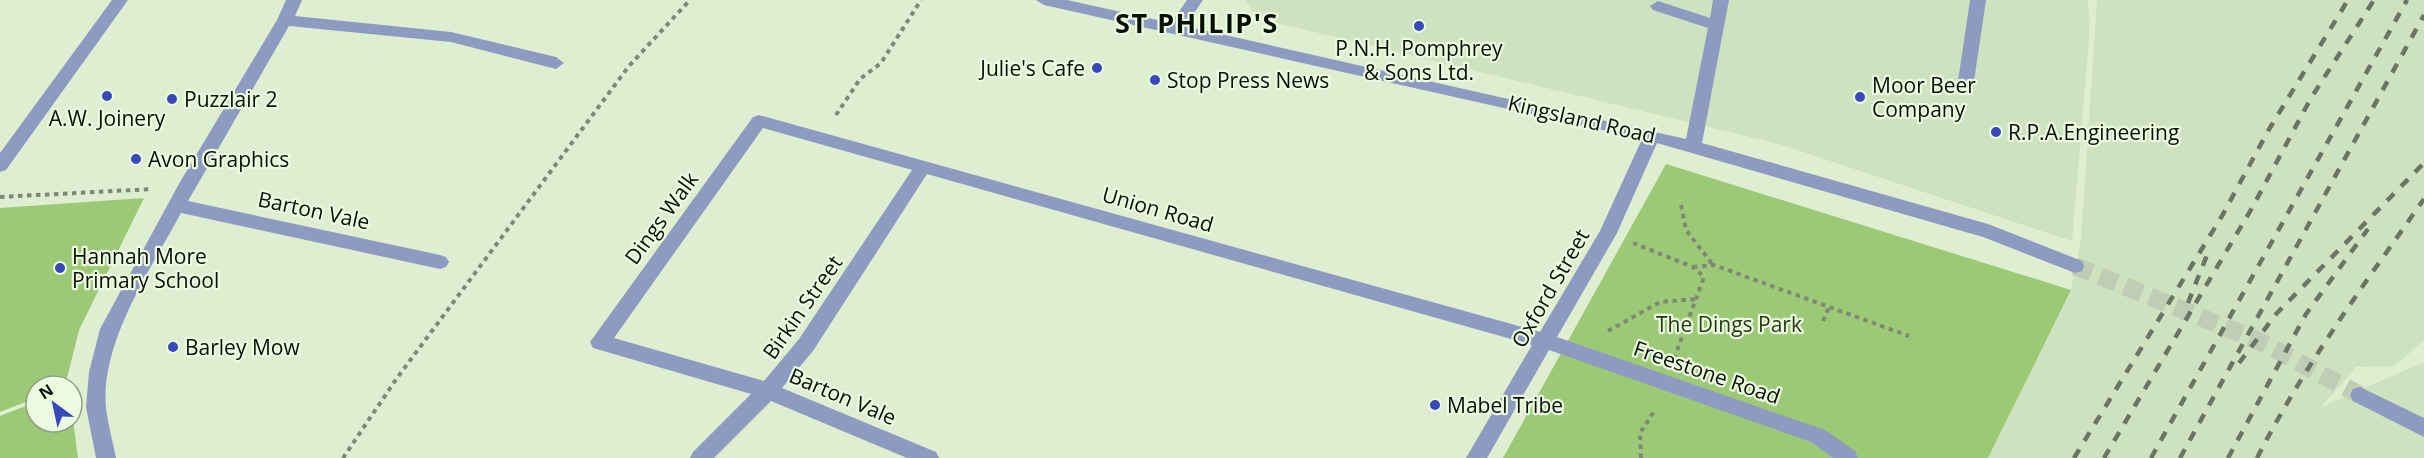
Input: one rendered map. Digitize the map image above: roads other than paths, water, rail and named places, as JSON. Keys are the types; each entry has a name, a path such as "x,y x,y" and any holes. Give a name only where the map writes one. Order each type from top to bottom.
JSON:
{"street":[{"path":"0,166 7,150 120,0"},
{"path":"106,458 96,406 99,372 110,329 186,187 285,20 294,0"},
{"name":"Kingsland Road","path":"1044,0 1652,135 1988,231 2075,266"},
{"path":"1176,28 1195,0"},
{"path":"1692,146 1721,0"},
{"path":"1966,81 1978,0"},
{"path":"1658,6 1717,26"},
{"path":"285,20 451,37 556,63"},
{"name":"Union Road","path":"759,121 1545,341"},
{"name":"Dings Walk","path":"600,342 759,121"},
{"name":"Oxford Street","path":"1476,458 1608,233 1652,135"},
{"name":"Birkin Street","path":"700,458 768,391 806,345 923,167"},
{"name":"Barton Vale","path":"177,205 440,262"},
{"name":"Freestone Road","path":"1545,341 1818,436 1848,457"},
{"name":"Barton Vale","path":"600,342 768,391 929,458"},
{"path":"2360,395 2424,428"}],"tunnel":[{"path":"2075,266 2259,341 2360,395"}],"railway":[{"path":"2074,458 2222,216 2268,131 2348,0"},
{"path":"2104,458 2252,208 2311,98 2374,0"},
{"path":"2151,458 2407,0"},
{"path":"2180,458 2424,15"},
{"path":"2239,363 2277,313 2424,163"},
{"path":"2257,458 2315,358 2424,199"},
{"path":"2228,458 2306,314 2368,229"},
{"path":"2188,303 2209,250"}],"place":[{"name":"P.N.H. Pomphrey & Sons Ltd.","path":"1419,26"},
{"name":"Julie's Cafe","path":"1097,68"},
{"name":"Stop Press News","path":"1155,80"},
{"name":"A.W. Joinery","path":"107,96"},
{"name":"Moor Beer Company","path":"1860,97"},
{"name":"Puzzlair 2","path":"172,99"},
{"name":"R.P.A.Engineering","path":"1996,132"},
{"name":"Avon Graphics","path":"136,159"},
{"name":"Hannah More Primary School","path":"60,268"},
{"name":"Barley Mow","path":"173,347"},
{"name":"Mabel Tribe","path":"1435,405"}],"district":[{"name":"ST PHILIP'S","path":"1197,22"}],"park label":[{"name":"The Dings Park","path":"1729,324"}]}
